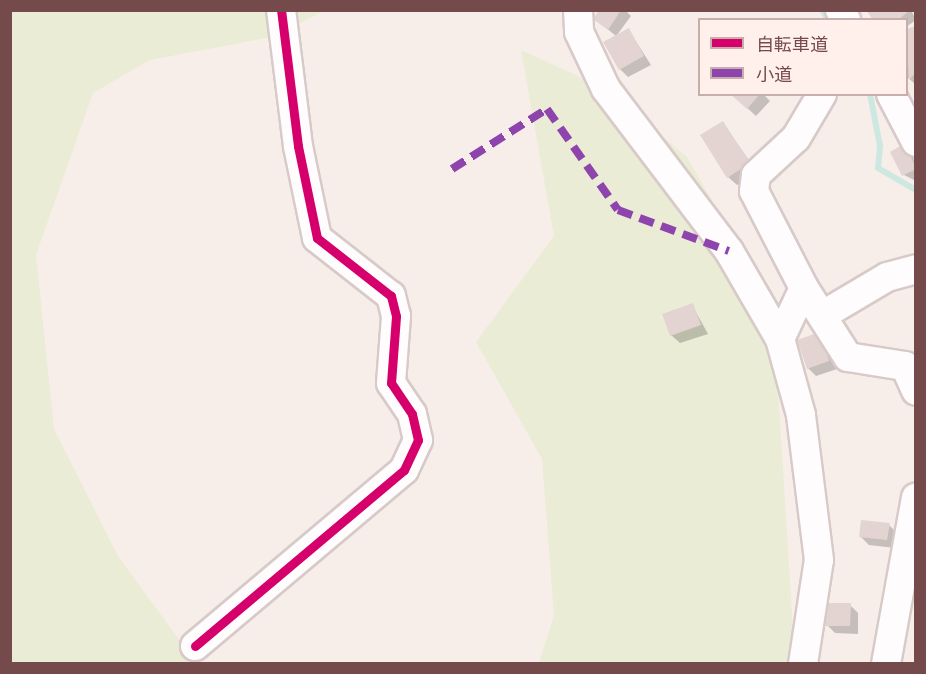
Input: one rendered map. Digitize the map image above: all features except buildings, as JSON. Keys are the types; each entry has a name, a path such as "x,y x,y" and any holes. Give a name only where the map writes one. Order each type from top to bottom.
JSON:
{"street":[{"path":"195,646 404,470 418,440 412,414 391,383 396,316 391,296 317,238 298,146 281,10"},
{"path":"578,10 579,32 606,89 729,251 780,339 801,415 819,560 803,663"},
{"path":"821,96 796,138 756,175 754,192 804,288 824,315 848,357 904,366 915,391"},
{"path":"892,96 915,142"},
{"path":"824,315 887,277 915,269"},
{"path":"780,339 804,288"},
{"path":"885,663 913,516"}],"green space":[{"path":"10,11 323,11 277,36 150,60 93,93 36,255 54,429 118,556 196,663 11,663"},
{"path":"521,50 606,89 687,157 773,307 795,663 539,663 554,615 542,459 476,342 554,236"}],"waterway":[{"path":"822,10 827,18"},
{"path":"870,96 880,146 878,168 916,190"}],"marked path":[{"path":"452,169 547,109 618,210 729,251"}],"cycle path":[{"path":"195,646 404,470 418,440 412,414 391,383 396,316 391,296 317,238 298,146 281,10"}]}
